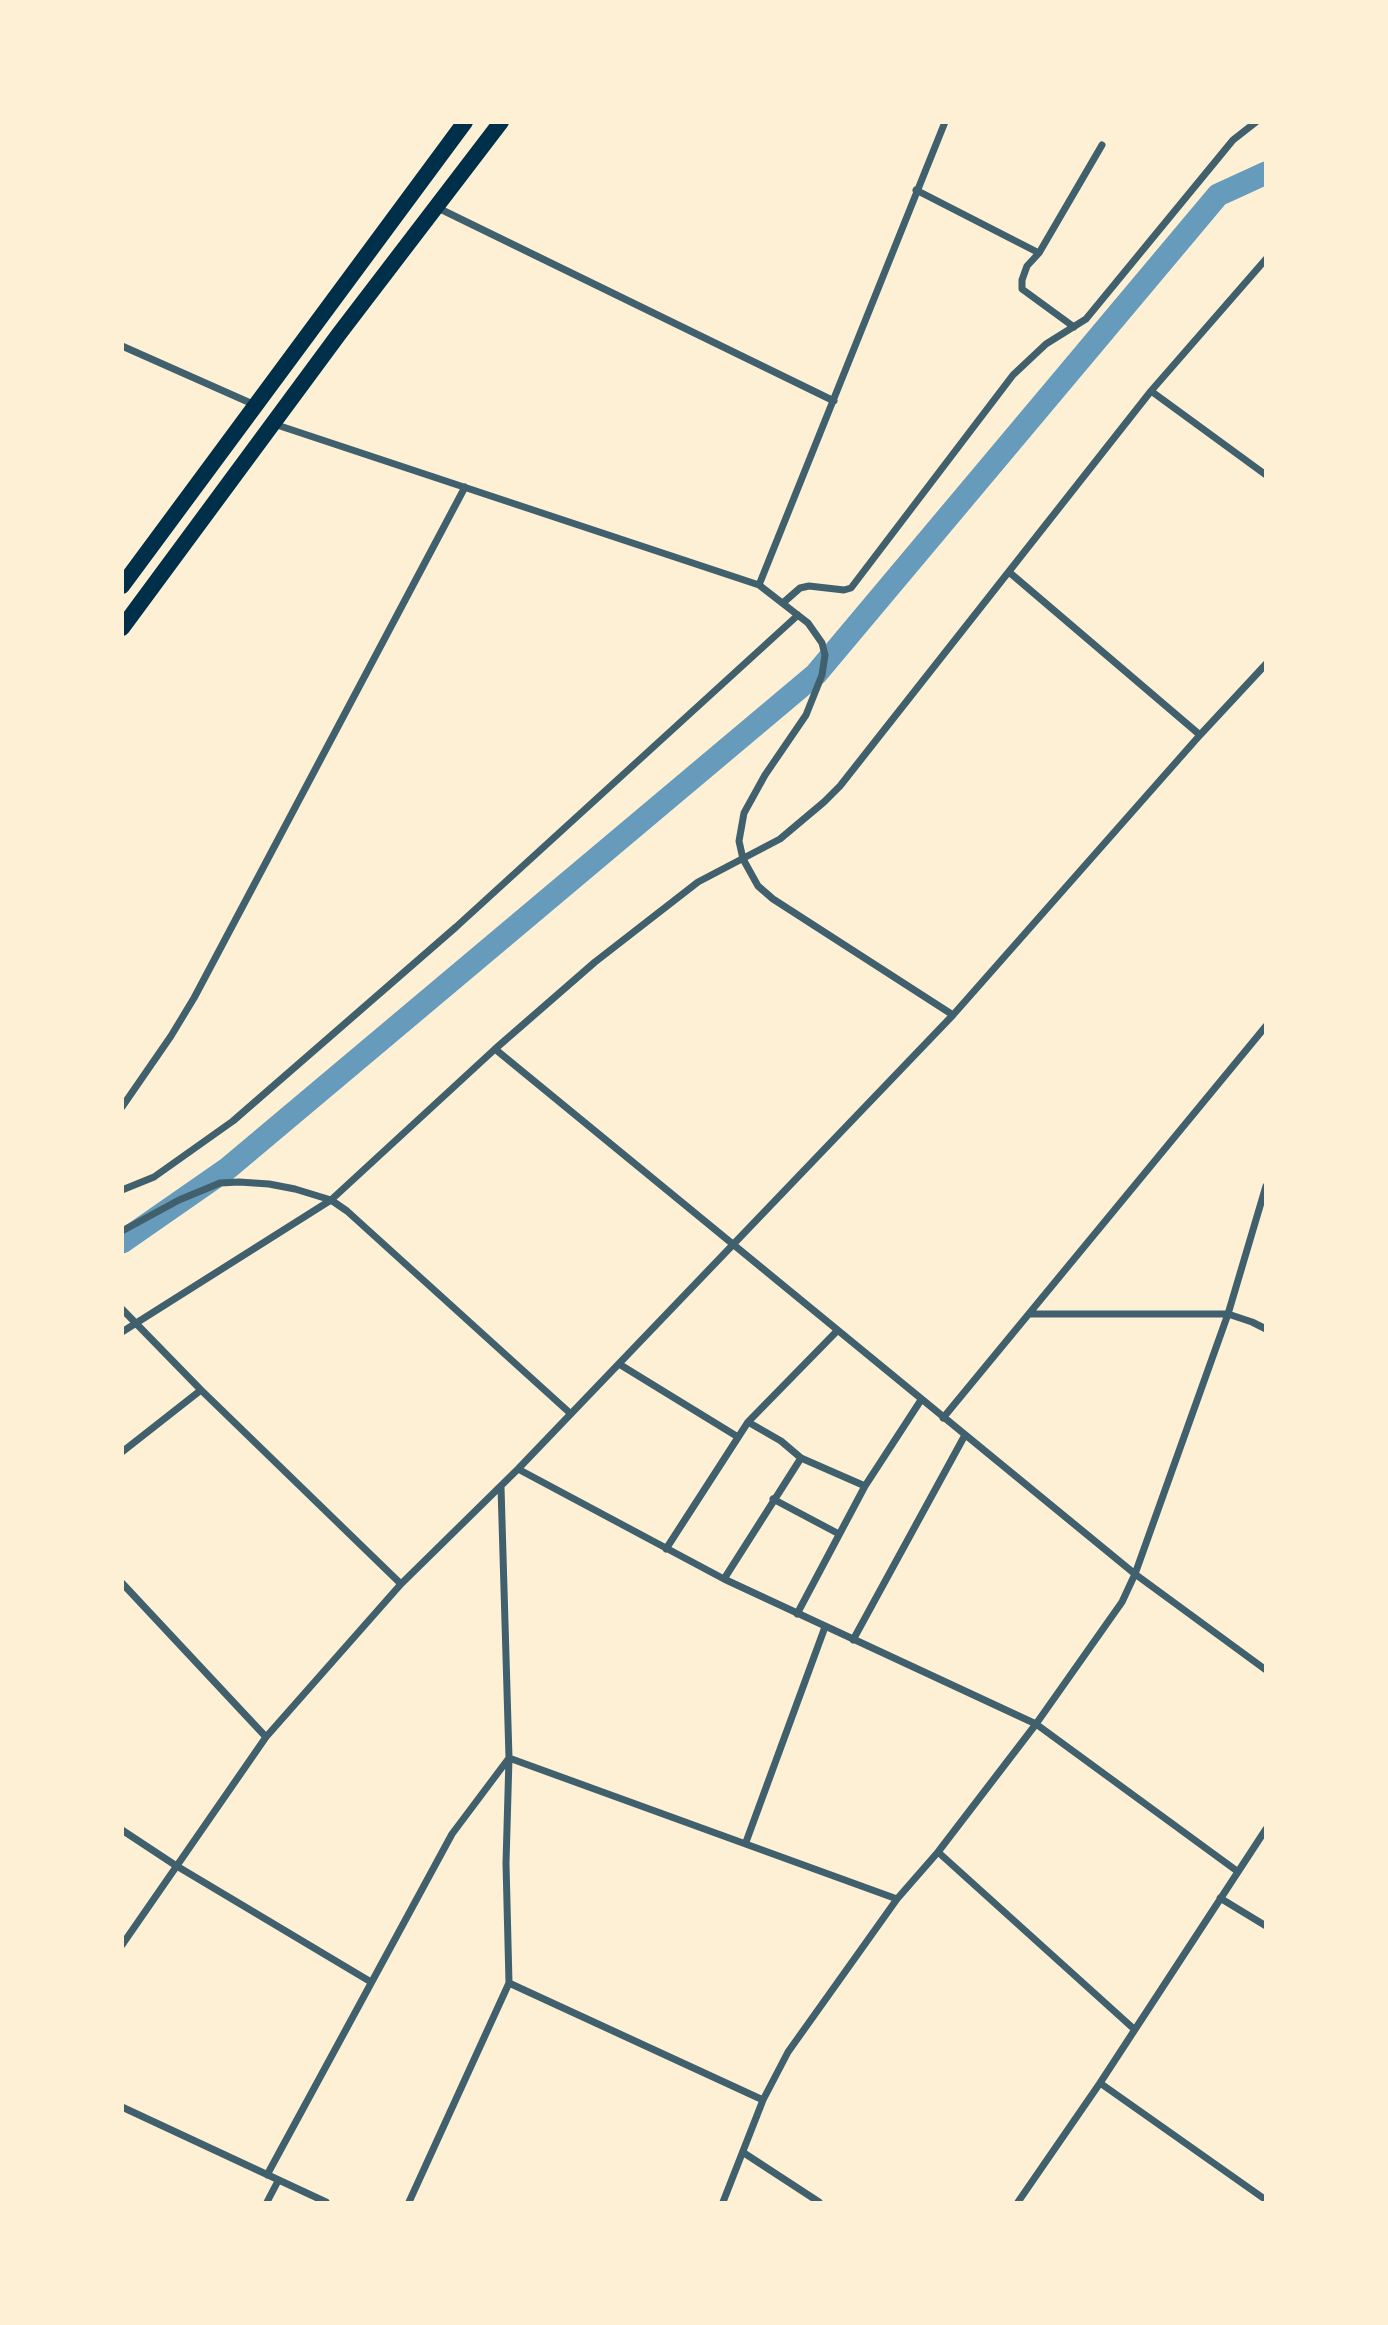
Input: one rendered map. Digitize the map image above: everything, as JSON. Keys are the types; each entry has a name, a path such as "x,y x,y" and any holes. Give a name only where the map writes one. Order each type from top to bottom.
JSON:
{"main road":[{"path":"122,628 272,423 502,122"},
{"path":"122,586 319,320 458,125"},
{"path":"319,320 339,334"}],"street":[{"path":"759,584 945,122"},
{"path":"784,603 800,588 851,588 1013,374 1046,344 1086,319 1233,140 1256,122"},
{"path":"1074,327 1022,289 1022,280 1027,266 1039,253 1102,145"},
{"path":"916,190 1039,253"},
{"path":"436,206 834,401"},
{"path":"122,1332 331,1200 495,1049 595,962 679,895 718,870 786,835 840,786 1151,391 1265,259"},
{"path":"122,346 255,405"},
{"path":"1151,391 1265,475"},
{"path":"272,423 759,584 808,623 822,643 825,655 822,676 806,715 765,775 744,813 739,841 743,859 758,886 773,899 953,1015"},
{"path":"122,1107 194,998 465,487"},
{"path":"1009,572 1200,735"},
{"path":"122,1190 153,1177 242,1114 456,928 798,615"},
{"path":"122,1945 265,1737 401,1584 501,1487 953,1015 1265,664"},
{"path":"943,1418 1265,1026"},
{"path":"495,1049 1135,1574 1265,1670"},
{"path":"122,1231 186,1196 220,1183 239,1181 270,1184 331,1200 347,1211 571,1414"},
{"path":"723,2203 763,2101 788,2052 897,1899 938,1852 1036,1724 1122,1602 1135,1574 1228,1314 1265,1186"},
{"path":"122,1309 138,1322 201,1390 401,1584"},
{"path":"1031,1314 1228,1314 1265,1329"},
{"path":"666,1549 748,1422 837,1331"},
{"path":"619,1364 738,1437"},
{"path":"122,1452 201,1390"},
{"path":"797,1614 865,1486 921,1400"},
{"path":"748,1422 780,1441 801,1458 865,1486"},
{"path":"853,1640 965,1436"},
{"path":"724,1579 801,1458"},
{"path":"518,1469 724,1579 1036,1724 1237,1871"},
{"path":"409,2203 509,1983 506,1863 509,1758 501,1487"},
{"path":"773,1499 839,1534"},
{"path":"122,1583 265,1737"},
{"path":"746,1842 825,1627"},
{"path":"509,1758 897,1899"},
{"path":"267,2175 452,1833 509,1758"},
{"path":"1018,2203 1100,2083 1265,1829"},
{"path":"122,1830 175,1866 372,1982"},
{"path":"938,1852 1134,2029"},
{"path":"1220,1898 1265,1926"},
{"path":"509,1983 763,2101"},
{"path":"1100,2083 1265,2200"},
{"path":"122,2106 326,2203"},
{"path":"744,2153 819,2203"},
{"path":"267,2203 278,2181"}],"waterway":[{"path":"122,1242 227,1169 816,674 1218,195 1266,173"}]}
